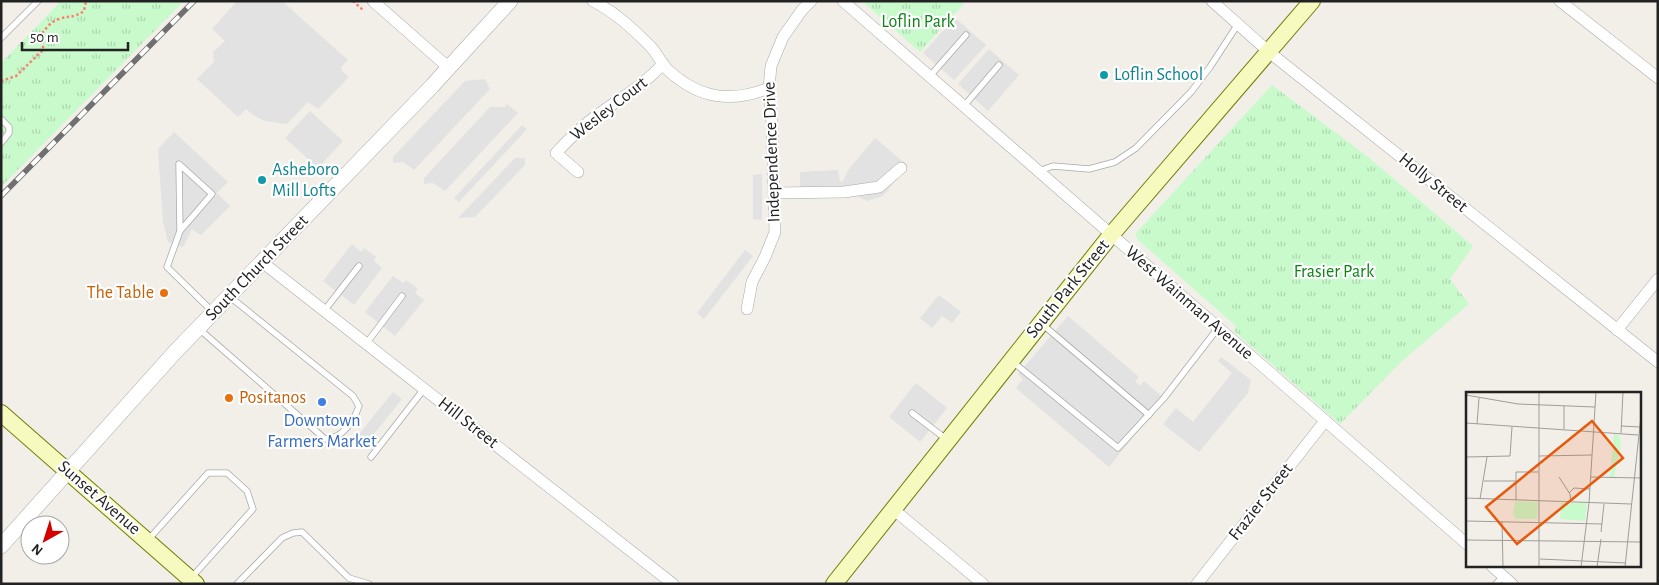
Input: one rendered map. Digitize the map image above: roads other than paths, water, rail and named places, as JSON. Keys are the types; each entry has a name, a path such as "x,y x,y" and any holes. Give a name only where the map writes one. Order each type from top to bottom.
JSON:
{"main road":[{"name":"South Park Street","path":"834,584 1111,235 1312,1"},
{"name":"Sunset Avenue","path":"1,413 193,581"}],"street":[{"path":"373,1 449,68"},
{"name":"South Church Street","path":"1,546 198,328 449,68 510,1"},
{"path":"593,1 607,8 630,27 652,48 668,70 687,85 708,95 732,96 754,94 769,88"},
{"name":"Independence Drive","path":"747,309 752,282 775,232 769,88 771,66 783,36 811,1"},
{"name":"West Wainman Avenue","path":"844,1 1466,543"},
{"name":"Holly Street","path":"1212,1 1269,52 1658,362"},
{"path":"1560,1 1658,78"},
{"name":"Wesley Court","path":"578,172 556,153 577,131 649,79 663,64"},
{"path":"774,193 844,192 879,187 901,168"},
{"name":"Hill Street","path":"262,262 673,584"},
{"path":"1618,330 1658,279"},
{"name":"Frazier Street","path":"1197,584 1325,420"},
{"path":"893,509 983,584"},
{"path":"1494,568 1504,581"}],"lane":[{"path":"1,38 38,1"},
{"path":"1038,171 1053,166 1089,170 1115,162 1136,148 1190,92 1210,67 1238,24"},
{"path":"930,76 966,35"},
{"path":"964,106 999,65"},
{"path":"1,119 8,127 8,134 1,143"},
{"path":"180,231 179,164 212,194 180,231 166,267 214,312"},
{"path":"324,311 359,266"},
{"path":"198,328 325,439 338,436 348,426 356,416 359,406 353,396 229,296"},
{"path":"366,344 402,296"},
{"path":"1041,323 1149,415"},
{"path":"1011,360 1118,448 1149,415 1218,328"},
{"path":"371,457 424,389"},
{"path":"912,413 948,440"},
{"path":"148,541 208,473 227,473 247,491 253,509 193,581"},
{"path":"237,584 282,538 293,533 302,532 349,578 369,584"}],"railway":[{"path":"1,196 194,1"}],"place":[{"name":"Loflin School","path":"1104,75"},
{"name":"Asheboro Mill Lofts","path":"262,180"},
{"name":"The Table","path":"164,293"},
{"name":"Positanos","path":"229,398"},
{"name":"Downtown Farmers Market","path":"322,402"}],"park label":[{"name":"Loflin Park","path":"918,22"},
{"name":"Frasier Park","path":"1334,272"}]}
